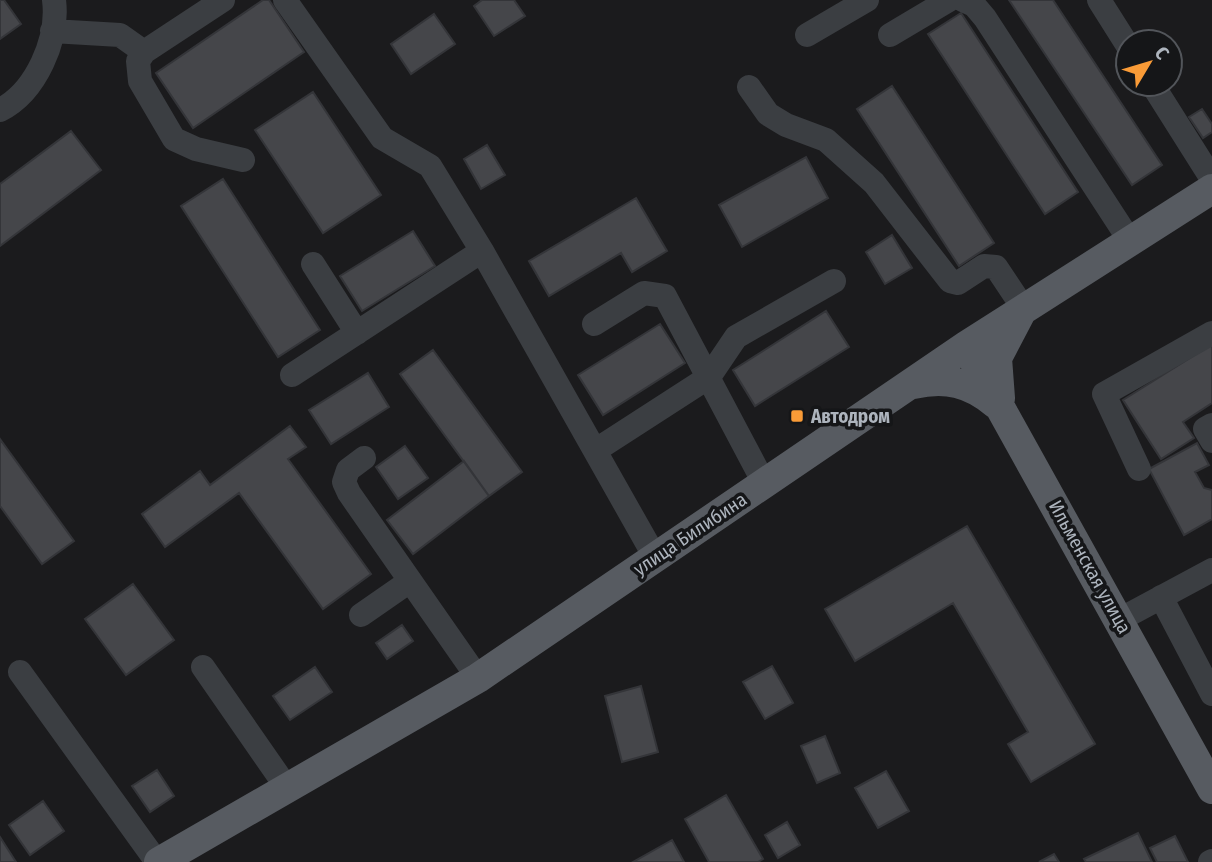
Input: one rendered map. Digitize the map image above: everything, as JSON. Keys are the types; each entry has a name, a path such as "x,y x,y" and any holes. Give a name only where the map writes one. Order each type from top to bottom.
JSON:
{"main road":[{"name":"улица Билибина","path":"158,862 478,678 966,346 1212,189"},
{"path":"1002,408 997,358 1008,332 1024,309"},
{"name":"Ильменская улица","path":"966,346 1212,789"},
{"path":"908,385 930,381 961,382 1002,408"}],"lane":[{"path":"0,110 15,102 37,75 56,18 54,0"},
{"path":"223,0 145,52 138,61 140,81 174,139 196,149 243,160"},
{"path":"285,0 382,138 430,166 482,251 655,557"},
{"path":"807,35 867,0"},
{"path":"890,35 949,0"},
{"path":"963,0 974,5 985,18 1130,241"},
{"path":"1099,0 1117,28"},
{"path":"52,31 120,35 145,52"},
{"path":"749,87 768,114 786,125 826,140 874,183 950,281 958,283 984,267 996,267 1024,309"},
{"path":"1161,98 1212,179"},
{"path":"292,375 482,251"},
{"path":"313,264 357,333"},
{"path":"596,450 709,377 736,337 834,281"},
{"path":"594,324 644,293 665,296 764,483"},
{"path":"1139,469 1104,394 1212,332"},
{"path":"1212,425 1205,429 1212,441"},
{"path":"364,458 348,470 344,482 478,678"},
{"path":"1119,620 1212,570"},
{"path":"361,615 410,581"},
{"path":"1161,597 1212,694"},
{"path":"203,667 287,788"},
{"path":"20,672 158,862"}],"building":[{"path":"0,0 4,0 21,24 0,39"},
{"path":"263,0 269,0 304,52 193,128 156,73"},
{"path":"482,0 514,0 525,16 494,36 474,6"},
{"path":"1009,0 1053,0 1114,92 1114,98 1118,98 1162,165 1132,185"},
{"path":"961,13 1078,192 1045,214 928,34"},
{"path":"434,14 455,44 411,74 391,44"},
{"path":"892,86 994,243 959,266 857,109"},
{"path":"313,92 381,195 323,233 255,130"},
{"path":"1202,109 1212,124 1212,132 1203,138 1189,117"},
{"path":"71,131 101,170 0,246 0,184"},
{"path":"487,145 505,175 481,189 464,159"},
{"path":"806,157 828,198 742,247 719,205"},
{"path":"223,179 320,330 278,357 181,206"},
{"path":"636,198 667,251 632,272 621,253 549,296 529,261"},
{"path":"413,231 435,266 362,311 340,276"},
{"path":"892,235 912,268 885,284 866,252"},
{"path":"826,311 849,347 755,406 733,370"},
{"path":"660,324 685,363 603,415 578,375"},
{"path":"1212,344 1212,403 1183,422 1194,438 1161,459 1123,400"},
{"path":"433,350 522,472 489,496 400,374"},
{"path":"368,373 389,407 331,444 309,410"},
{"path":"290,426 306,447 288,459 371,574 323,609 239,493 165,547 142,514 200,471 210,485"},
{"path":"0,439 74,541 42,564 0,506"},
{"path":"1197,443 1209,465 1195,472 1204,488 1212,490 1212,519 1184,535 1149,469"},
{"path":"405,446 428,478 398,499 376,467"},
{"path":"464,461 489,496 413,554 387,520"},
{"path":"967,526 1095,744 1031,782 1008,744 1028,732 953,603 855,661 825,609"},
{"path":"133,584 174,640 126,675 85,619"},
{"path":"402,625 413,641 387,659 376,643"},
{"path":"772,666 793,703 765,719 743,682"},
{"path":"315,667 332,692 290,720 273,696"},
{"path":"641,686 658,752 622,762 605,696"},
{"path":"825,736 840,773 817,783 801,746"},
{"path":"157,770 174,796 150,812 132,786"},
{"path":"886,771 909,811 878,828 855,788"},
{"path":"726,795 763,859 758,862 709,862 685,819"},
{"path":"43,801 64,831 30,855 9,825"},
{"path":"787,822 800,845 778,858 765,835"},
{"path":"1138,833 1152,862 1086,862 1084,859"},
{"path":"1175,836 1188,862 1157,862 1150,848"},
{"path":"0,837 16,862 0,862"},
{"path":"672,840 684,862 633,862"},
{"path":"1054,854 1059,862 1039,862"}],"place":[{"name":"Автодром","path":"797,416"}]}
